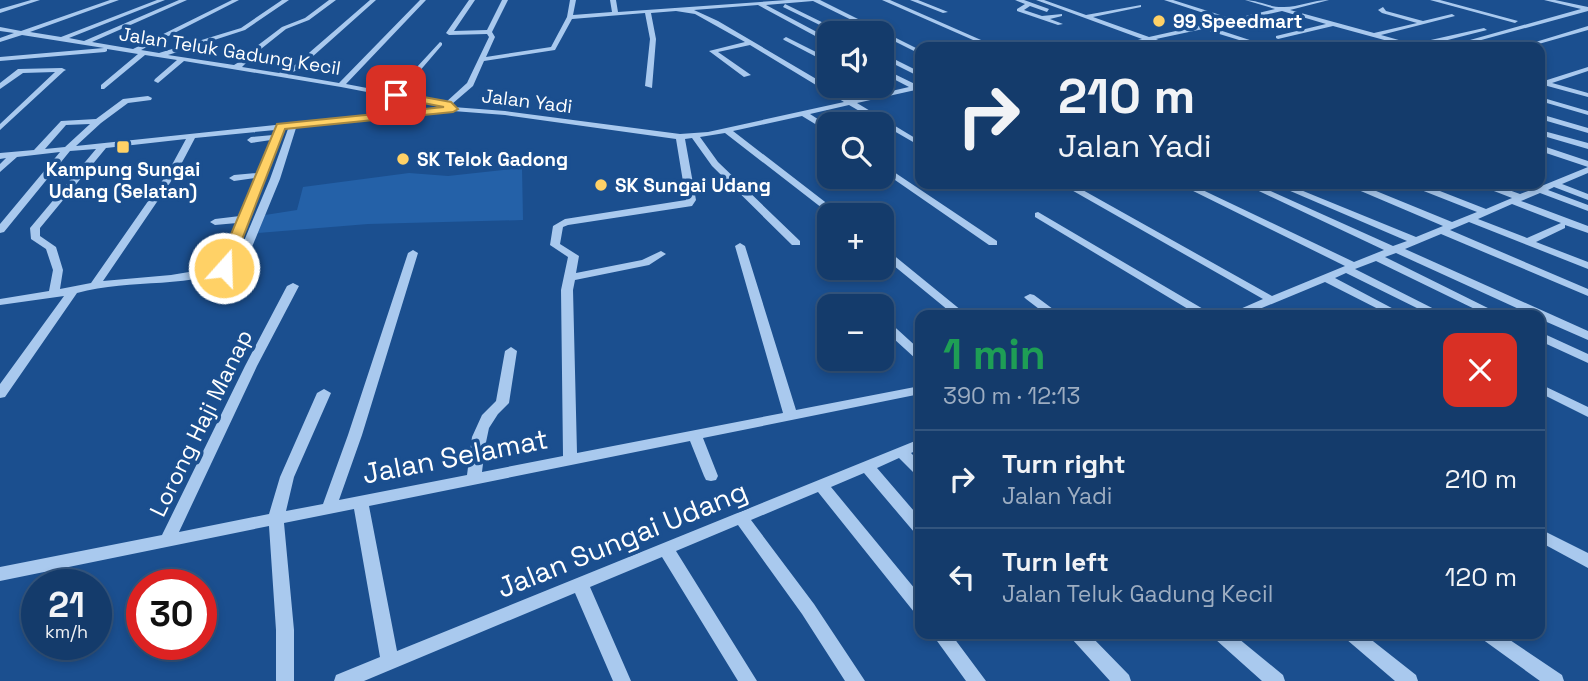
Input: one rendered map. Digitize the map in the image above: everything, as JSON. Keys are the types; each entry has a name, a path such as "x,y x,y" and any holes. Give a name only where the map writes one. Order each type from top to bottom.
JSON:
{"street":[{"path":"0,11 37,0"},
{"path":"3,29 94,0"},
{"path":"0,40 116,0"},
{"path":"61,39 162,0"},
{"path":"85,43 184,0"},
{"path":"132,52 236,0"},
{"path":"156,56 243,29 286,0"},
{"path":"234,68 284,28 307,19 333,0"},
{"path":"279,75 296,68 373,0"},
{"path":"341,85 423,0"},
{"path":"472,0 449,33 489,32"},
{"path":"489,32 505,0"},
{"path":"480,60 554,49 570,18 573,0"},
{"path":"613,0 615,14"},
{"path":"660,0 663,10"},
{"path":"678,10 696,12 771,2 813,0 857,21"},
{"path":"885,0 982,42"},
{"path":"913,0 945,12"},
{"path":"1018,0 1137,42 1326,0"},
{"path":"1042,1 1057,0"},
{"path":"1167,0 1234,21"},
{"path":"1248,0 1398,42"},
{"path":"1433,0 1526,26"},
{"path":"1547,0 1562,1 1588,9"},
{"path":"1042,1 1158,42"},
{"path":"1029,4 1019,10 1060,24"},
{"path":"570,18 759,5 817,35"},
{"path":"785,6 817,22"},
{"path":"1086,16 1139,6"},
{"path":"0,18 35,8"},
{"path":"1374,35 1425,22 1464,8"},
{"path":"1383,9 1381,10 1384,12 1425,22"},
{"path":"1469,42 1588,9"},
{"path":"648,11 653,39 649,86"},
{"path":"696,12 915,141"},
{"path":"1042,18 1060,15"},
{"path":"1435,42 1514,22"},
{"path":"1278,37 1332,24"},
{"path":"1203,27 1252,42"},
{"path":"1539,42 1588,28"},
{"name":"Jalan Teluk Gadung Kecil","path":"3,29 341,85 450,106"},
{"path":"450,106 448,101 470,84 492,37 489,32"},
{"path":"786,39 817,55"},
{"path":"894,39 915,50"},
{"path":"747,75 712,51 751,43"},
{"path":"396,95 440,44"},
{"path":"0,59 112,48"},
{"path":"104,87 142,54"},
{"path":"158,81 181,60"},
{"path":"894,61 915,72"},
{"path":"268,63 324,72"},
{"path":"1545,81 1588,69"},
{"path":"0,87 21,71 62,70 0,128"},
{"path":"894,76 915,86"},
{"path":"1545,83 1588,95"},
{"name":"Jalan Yadi","path":"894,93 915,89"},
{"path":"0,230 68,148 98,121 126,102 148,97"},
{"name":"Jalan Yadi","path":"0,156 450,106 680,137 727,130 872,98"},
{"path":"1545,100 1588,113"},
{"path":"803,113 817,122"},
{"path":"1545,118 1588,131"},
{"path":"37,152 64,123 98,121"},
{"path":"0,302 74,291 95,285 203,273 228,268 241,262 293,125"},
{"path":"228,268 242,219 280,127"},
{"path":"727,130 821,203"},
{"path":"1545,133 1588,146"},
{"path":"95,285 172,174 192,136"},
{"path":"695,136 715,164 796,243"},
{"path":"570,460 566,290 574,256 555,245 558,226 565,222 689,204 691,200 680,137"},
{"path":"251,140 275,138"},
{"path":"54,294 58,270 51,247 35,237 35,228 104,145"},
{"path":"1545,151 1585,171"},
{"path":"0,169 15,154"},
{"path":"1545,187 1585,171"},
{"path":"234,178 261,175"},
{"path":"894,175 993,243"},
{"path":"1553,184 1588,197"},
{"path":"1075,189 1272,300"},
{"path":"1193,189 1430,310"},
{"path":"1259,189 1530,310"},
{"path":"1291,189 1416,241"},
{"path":"1364,189 1452,226"},
{"path":"1428,189 1486,212"},
{"path":"1495,189 1588,230"},
{"path":"1247,310 1539,190 1588,208"},
{"path":"1038,215 1198,310"},
{"path":"215,222 242,219"},
{"path":"1469,219 1588,266"},
{"path":"1528,242 1561,226"},
{"path":"1441,230 1588,293"},
{"path":"740,246 791,416"},
{"path":"329,508 360,422 413,253"},
{"path":"569,278 645,263 660,254"},
{"path":"1376,257 1486,310"},
{"path":"894,261 955,310"},
{"path":"1326,278 1389,310"},
{"name":"Lorong Haji Manap","path":"167,541 251,366 293,286"},
{"path":"0,394 74,291"},
{"path":"1030,297 1048,310"},
{"path":"1545,317 1588,336"},
{"path":"894,332 915,351"},
{"path":"1545,338 1588,359"},
{"path":"474,480 482,423 489,412 502,403 511,351"},
{"name":"Jalan Selamat","path":"0,574 696,437 915,391"},
{"path":"1545,391 1588,413"},
{"path":"285,681 285,630 276,519 287,477 324,393"},
{"path":"696,437 711,476"},
{"name":"Jalan Sungai Udang","path":"351,679 915,446"},
{"path":"901,452 915,465"},
{"path":"867,466 915,522"},
{"path":"821,485 915,601"},
{"path":"361,502 390,663"},
{"path":"741,518 808,609 856,681"},
{"path":"1545,538 1588,561"},
{"path":"666,549 748,681"},
{"path":"580,584 622,681"},
{"path":"945,639 977,681"},
{"path":"1083,639 1122,681"},
{"path":"1227,639 1276,681"},
{"path":"1358,639 1409,681"},
{"path":"1495,639 1555,681"}],"shaded area":[{"path":"522,168 523,220 368,224 258,233 265,215 297,210 303,187 409,173 448,176"}],"place":[{"name":"99 Speedmart","path":"1159,21"},
{"name":"Kampung Sungai Udang (Selatan)","path":"123,147"},
{"name":"SK Telok Gadong","path":"403,159"},
{"name":"SK Sungai Udang","path":"601,185"}],"route":[{"path":"224,268 280,127 453,109 447,104 396,95"}]}
